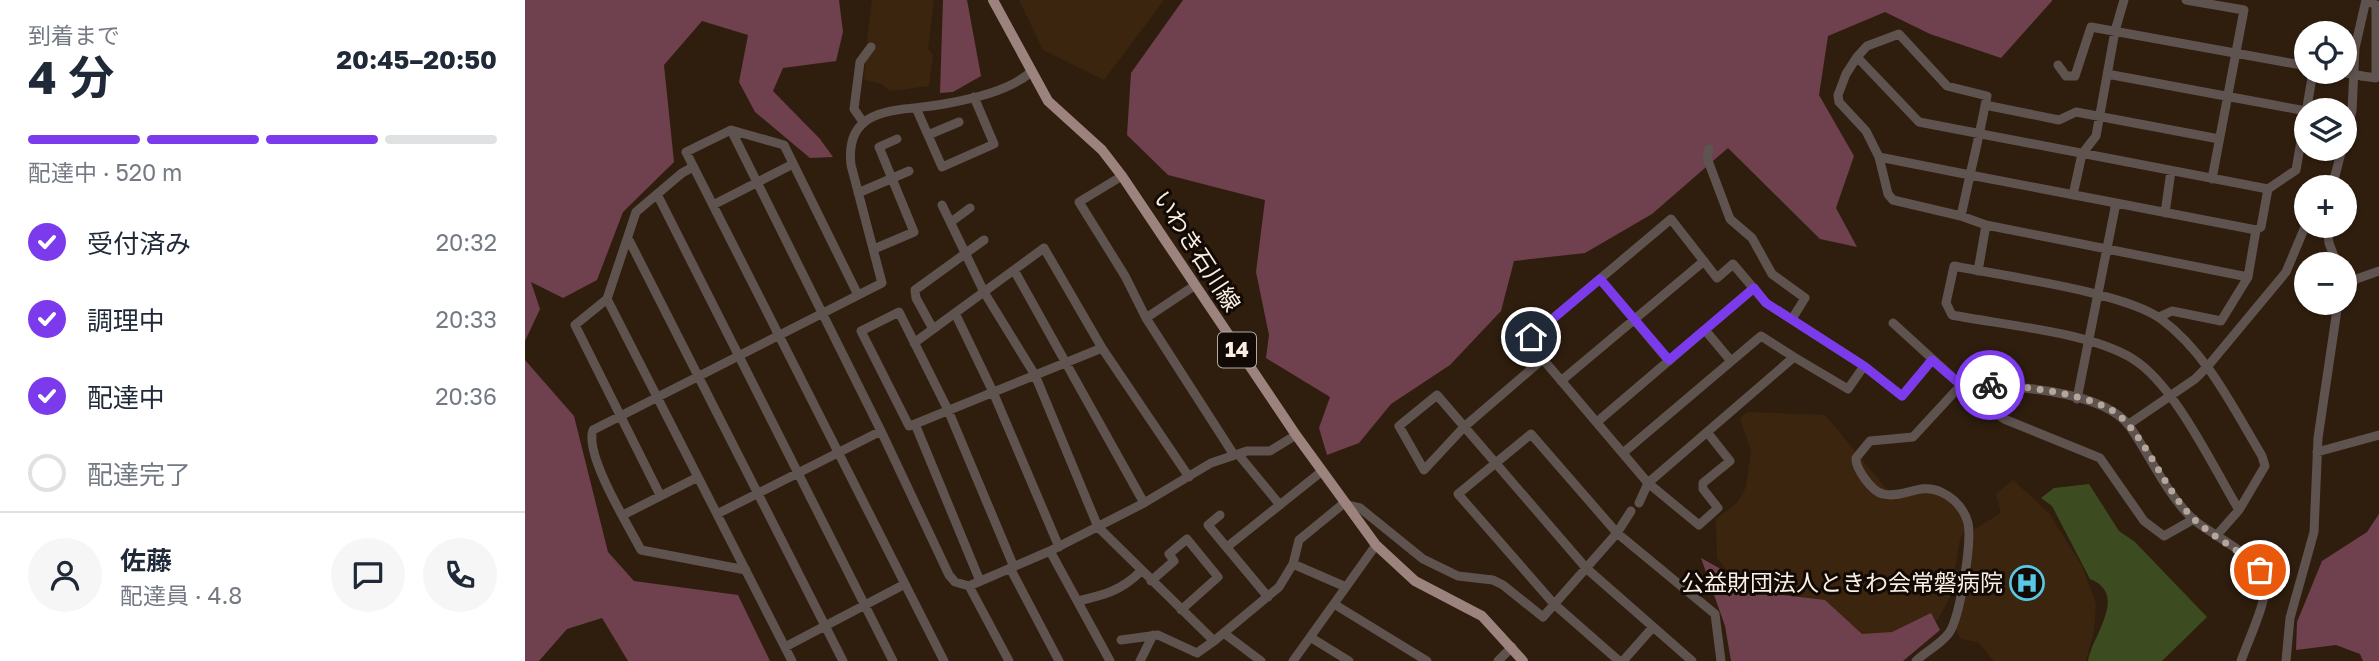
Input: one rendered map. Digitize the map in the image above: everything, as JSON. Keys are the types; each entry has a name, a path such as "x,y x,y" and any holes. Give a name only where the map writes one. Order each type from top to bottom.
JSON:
{"main road":[{"name":"いわき石川線","path":"993,0 1048,101 1101,150 1122,176 1343,504 1376,545 1415,581 1482,616 1523,661"}],"street":[{"path":"2073,195 2082,154 2096,136 2115,31 2124,0"},
{"path":"2186,0 2244,10 2212,178"},
{"path":"2352,98 2353,62 2366,0 2377,4 2377,80 2357,75"},
{"path":"2058,65 2066,76 2075,76 2091,27 2294,64"},
{"path":"1961,216 1987,96 1947,86 1899,34 1867,46 1846,74 1838,95 1839,102 1866,131 1879,158 1888,194 1893,200 1961,216 1986,225 2248,277"},
{"path":"863,122 854,109 860,62 871,47"},
{"path":"1857,57 1919,122 2268,189"},
{"path":"746,570 641,550 590,439 593,430 882,283 849,152 852,139 863,122 879,113 974,97 1022,80 1031,72"},
{"path":"2107,74 2294,109"},
{"path":"916,108 942,167 994,144 974,97"},
{"path":"1985,105 2059,120 2076,112 2219,138"},
{"path":"928,135 959,122"},
{"path":"731,130 881,431 949,575 955,582 969,586 1098,527 1210,463 1236,454 1270,451 1296,435"},
{"path":"858,295 784,145 731,130 685,152 944,661"},
{"path":"874,249 914,232 879,147 897,139"},
{"path":"1709,149 1707,159 1730,219 1752,238 1772,274 1805,298 1792,319"},
{"path":"1879,158 2256,230"},
{"path":"2159,317 2172,311 2221,321 2248,277 2256,230 2260,227 2268,189 2296,170 2298,161"},
{"path":"713,205 793,164"},
{"path":"660,495 575,325 607,299 629,240 636,212 693,167"},
{"path":"858,192 909,171"},
{"path":"2165,213 2171,171"},
{"path":"1122,176 1079,202 1125,276 1146,318 1236,454 1280,505"},
{"path":"657,194 893,661"},
{"path":"2077,399 2116,204"},
{"path":"942,205 984,292 1035,374 1098,527 1214,641"},
{"path":"951,222 970,208"},
{"path":"1707,432 1730,461 1703,483 1703,489 1718,508 1699,525 1648,483 1530,344 1531,337 1671,219 1717,278 1733,264 1766,303 1864,366 1902,396 1932,360"},
{"path":"1978,271 1986,225"},
{"path":"2129,425 2195,379 2208,366 2285,272 2300,238"},
{"path":"629,240 843,661"},
{"path":"933,329 916,298 915,290 984,240"},
{"path":"914,343 1044,248 1102,348 1189,477"},
{"path":"1561,381 1704,261"},
{"path":"2216,536 2239,510 2265,466 2262,456 2208,366 2159,317 2126,303 1954,267 1946,303 1952,315 2089,341 2134,359 2171,396 2239,510"},
{"path":"1014,270 1144,503"},
{"path":"2357,279 2379,271"},
{"path":"1600,279 1669,360"},
{"path":"1146,318 1194,286"},
{"path":"1597,422 1754,288"},
{"path":"607,299 792,661"},
{"path":"1059,661 1012,567 948,410 899,312 861,331 909,426 915,424 948,410 993,391 1035,374 1102,348"},
{"path":"955,313 993,391 1054,549 1110,661"},
{"path":"2286,661 2290,618 2314,532 2317,452 2337,315"},
{"path":"1893,323 1932,360 2004,419 2094,453 2144,521 2164,536 2194,519"},
{"path":"1705,330 1731,361"},
{"path":"1623,453 1761,336 1848,389 1864,366"},
{"path":"1639,503 1648,483 1794,357"},
{"path":"1543,359 1464,427 1424,470 1399,426 1437,395 1464,427 1586,568 1692,661"},
{"path":"1916,661 1942,641 1954,623 1968,539 1968,523 1959,505 1937,490 1915,488 1891,494 1878,492 1856,467 1856,458 1870,441 1913,437 1961,385 2009,385 2108,406 2129,425 2177,499 2194,519 2251,561 2264,577 2264,595 2241,661"},
{"path":"915,424 979,581"},
{"path":"717,514 881,431"},
{"path":"1654,627 1621,661 1554,604 1458,494 1531,434 1617,533 1715,614 1721,661"},
{"path":"2317,452 2379,435"},
{"path":"1227,547 1321,472"},
{"path":"623,515 698,477"},
{"path":"1121,640 1153,635 1191,657 1198,653 1268,597 1293,564 1299,540 1343,504 1360,508 1423,559 1458,576 1493,580 1543,617 1617,533 1631,512"},
{"path":"1220,515 1208,525 1268,597"},
{"path":"1151,580 1174,561 1169,554 1187,539 1218,577 1181,610"},
{"path":"1293,661 1376,545"},
{"path":"1293,564 1346,587"},
{"path":"1078,600 1111,594 1126,586 1141,571"},
{"path":"785,647 905,584"},
{"path":"969,586 1009,661"},
{"path":"1334,604 1427,661"},
{"path":"1225,634 1256,659"},
{"path":"1140,661 1153,635"},
{"path":"1310,637 1349,661"},
{"path":"1498,661 1512,647"}],"shaded area":[{"path":"525,0 839,0 843,32 836,61 783,68 773,91 820,139 833,157 810,158 755,112 739,82 748,35 702,21 664,65 674,162 623,212 597,280 563,298 531,282 540,309 525,341"},
{"path":"872,0 934,0 928,49 933,55 929,86 890,91 882,84 864,80 866,55 873,50 867,41"},
{"path":"943,0 967,0 981,76 953,92 940,93"},
{"path":"1019,0 1164,0 1104,80 1043,50"},
{"path":"1183,0 2052,1 2001,58 1930,34 1885,12 1828,36 1819,95 1854,156 1836,208 1857,247 1820,239 1728,148 1652,214 1585,253 1514,261 1501,311 1450,365 1391,404 1359,443 1327,455 1319,428 1330,397 1266,358 1269,335 1256,272 1265,200 1168,175 1127,135 1131,73"},
{"path":"525,360 574,416 608,552 634,581 738,595 770,661 628,661 602,618 567,629 539,661 525,661"},
{"path":"1747,412 1825,415 1889,492 1939,491 1961,508 1969,522 1960,539 1950,597 1938,619 1919,636 1876,647 1753,601 1717,558 1716,519 1738,502 1746,487 1751,451 1740,418"},
{"name":"公益財団法人ときわ会常磐病院","path":"2013,480 2049,513 2082,566 2096,604 2094,631 2086,661 1994,661 1978,642 1961,639 1956,630 1974,530 2001,513 1996,494"},
{"path":"2089,484 2119,531 2135,542 2207,617 2162,661 2088,661 2105,616 2107,595 2101,586 2090,579 2052,506 2041,498 2054,488"},
{"path":"2379,514 2379,661 2363,661 2360,654 2336,645 2296,650 2297,622 2322,561 2367,532"},
{"path":"1701,558 1764,593 1825,600 1862,634 1892,632 1931,613 1940,630 1903,661 1731,661 1725,626"}],"way so far":[{"path":"1990,385 2009,385 2108,406 2129,425 2177,499 2194,519 2260,570"}],"place":[{"name":"公益財団法人ときわ会常磐病院","path":"2027,583"}],"route":[{"path":"1531,337 1600,279 1669,360 1754,288 1766,303 1864,366 1902,396 1932,360 1961,385 1990,385"}]}
